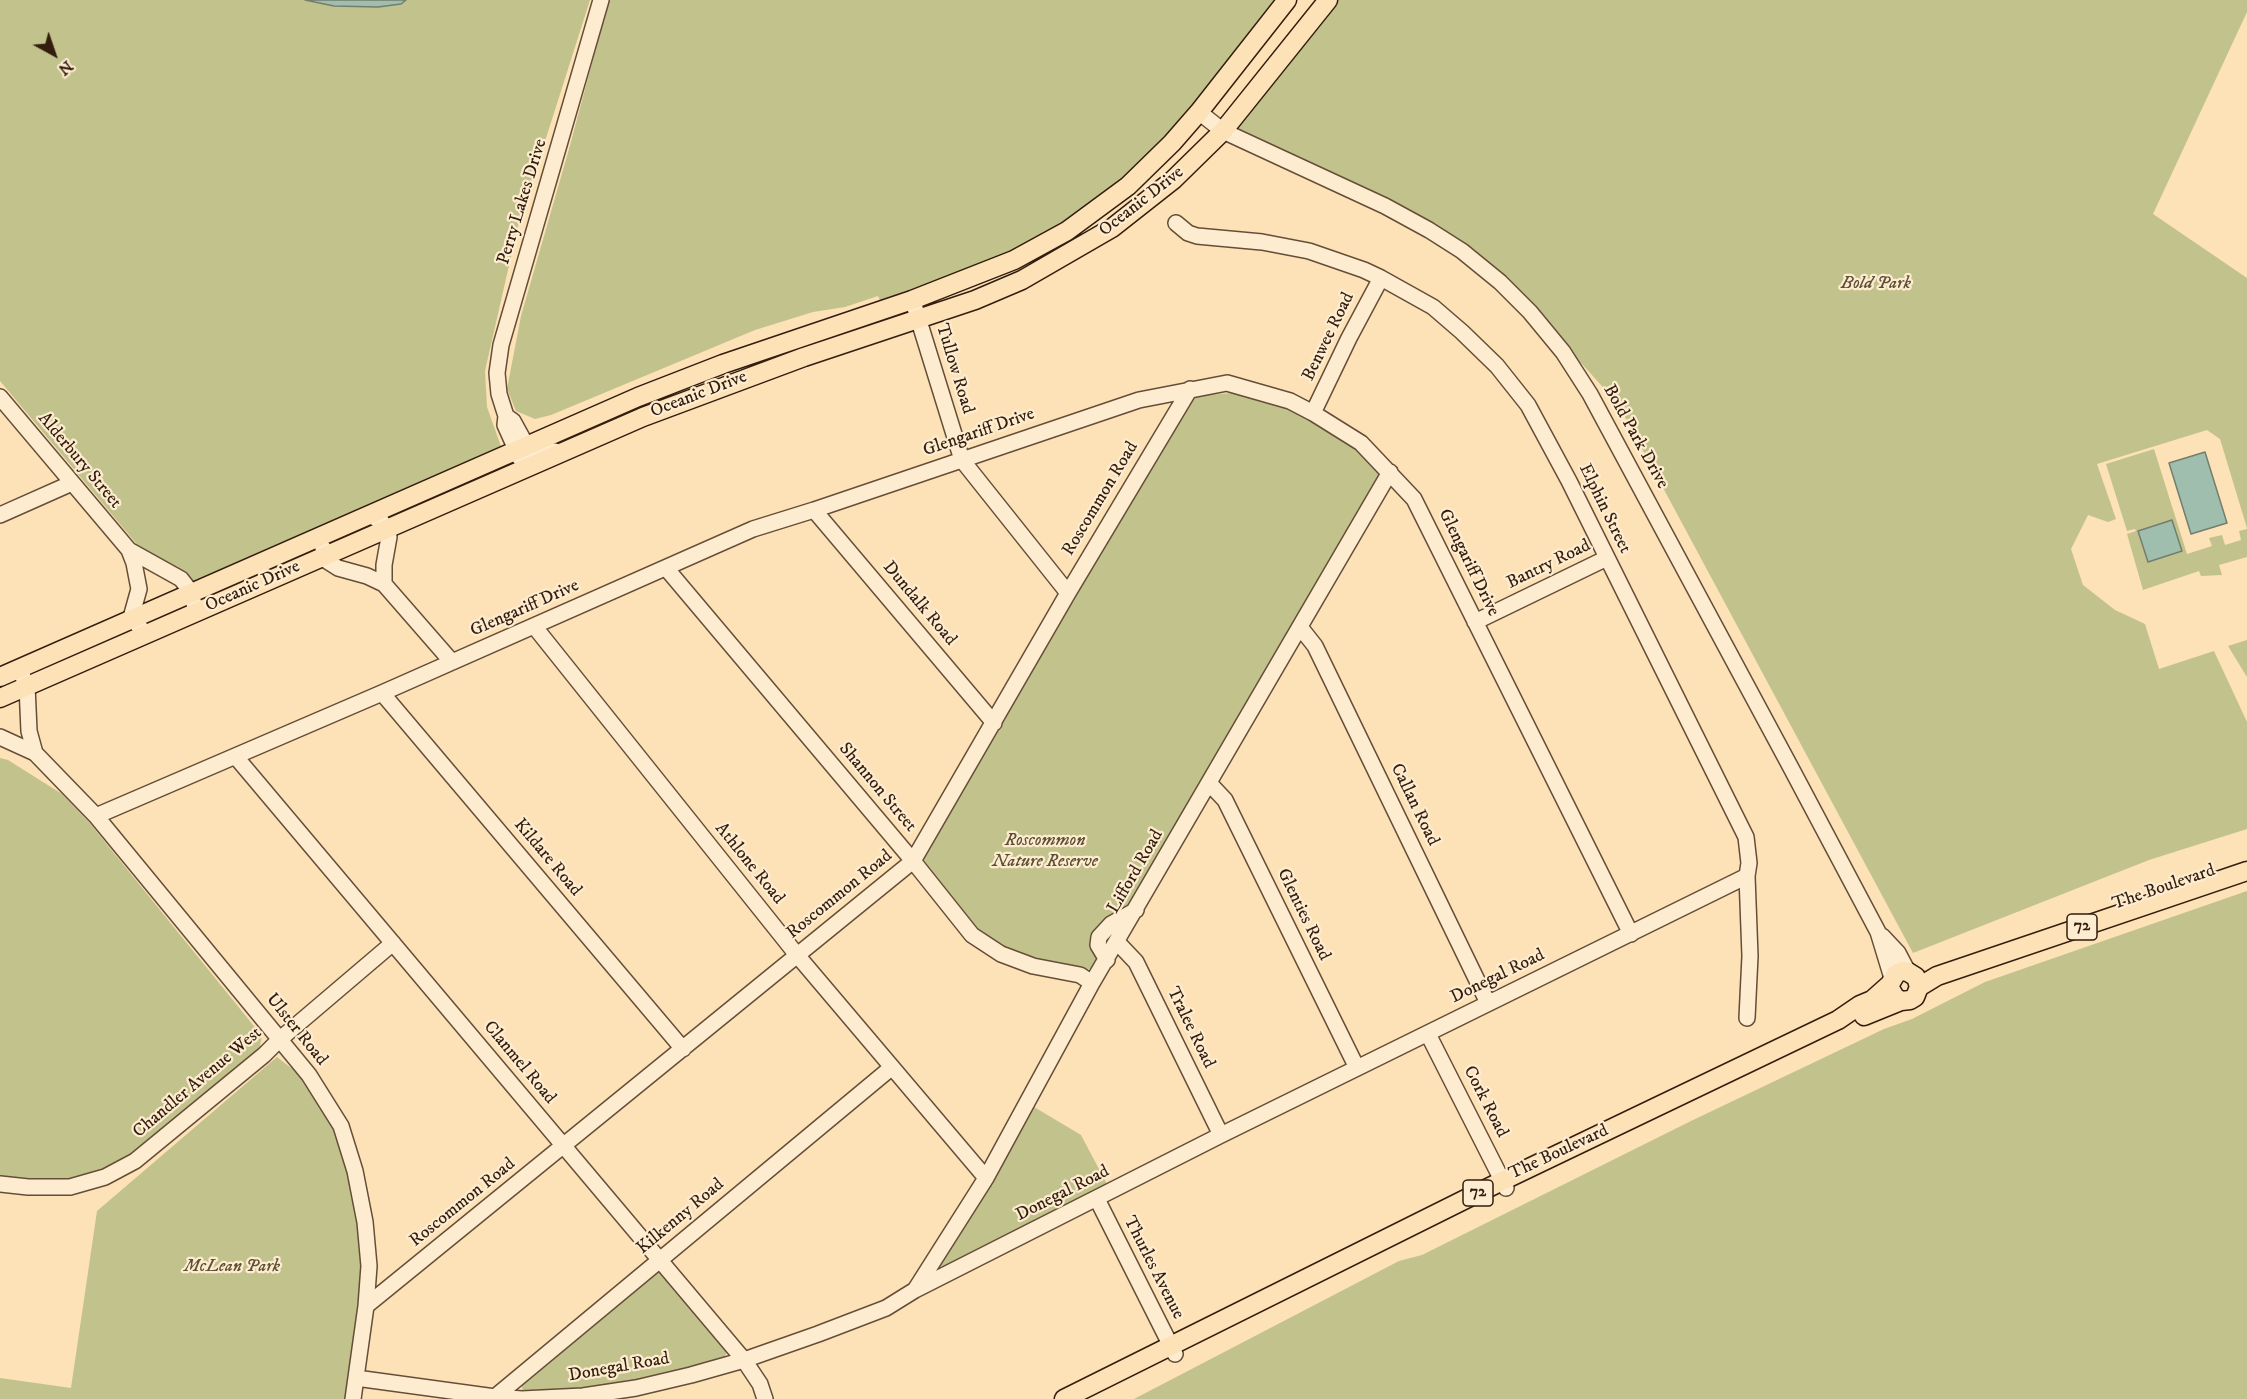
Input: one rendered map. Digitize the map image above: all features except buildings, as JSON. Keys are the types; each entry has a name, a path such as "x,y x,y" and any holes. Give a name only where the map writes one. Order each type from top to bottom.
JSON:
{"main road":[{"name":"Oceanic Drive","path":"0,676 638,397 723,364 912,300 1014,260 1067,231 1128,186 1172,143 1199,112 1287,0"},
{"name":"Oceanic Drive","path":"0,698 572,447 699,394 975,300 1022,280 1112,228 1173,180 1223,131 1328,0"},
{"name":"The Boulevard","path":"1064,1399 1173,1350 1838,1020 1904,979 1956,963 2247,860"},
{"name":"The Boulevard","path":"1904,979 1937,976 2247,871"},
{"name":"The Boulevard","path":"1504,1184 1836,1031 1876,1009 1915,996 1904,979"},
{"name":"The Boulevard","path":"1085,1399 1173,1350"}],"street":[{"name":"Perry Lakes Drive","path":"520,450 508,434 505,425 506,416 499,394 496,373 501,345 601,0"},
{"name":"Bold Park Drive","path":"1199,112 1223,131 1385,206 1462,251 1500,282 1530,312 1563,352 1590,394 1660,522 1904,979"},
{"name":"Elphin Street","path":"1176,223 1188,233 1197,236 1262,242 1309,250 1380,278 1433,307 1501,371 1528,405 1548,440 1741,824 1748,848 1750,956 1747,1018"},
{"name":"Benwee Road","path":"1313,413 1380,278"},
{"name":"Tullow Road","path":"912,300 962,460 1068,593"},
{"name":"Glengariff Drive","path":"96,816 753,529 1139,400 1227,383 1290,401 1313,413 1361,443 1414,499 1631,934"},
{"name":"Roscommon Road","path":"366,1306 913,861 1068,593 1190,389"},
{"name":"Alderbury Street","path":"0,397 129,550 153,565 176,575 191,593"},
{"path":"507,476 519,460 520,450 539,455 572,447"},
{"name":"Lifford Road","path":"915,1290 986,1178 1092,983 1118,943 1390,472"},
{"path":"0,515 72,483"},
{"name":"Dundalk Road","path":"814,510 994,723"},
{"path":"370,515 382,522 389,540 384,565 384,584"},
{"path":"322,536 327,561 338,568 368,576 384,584 452,662"},
{"name":"Alderbury Street","path":"129,550 139,589 132,608 133,618"},
{"name":"Bantry Road","path":"1475,622 1607,558"},
{"name":"Shannon Street","path":"666,568 913,861 972,935 1001,954 1033,966 1080,975 1092,983"},
{"path":"191,593 195,612"},
{"path":"133,618 146,634"},
{"name":"Athlone Road","path":"534,626 797,955 986,1178"},
{"name":"Callan Road","path":"1300,627 1315,646 1488,1003"},
{"path":"19,668 27,686 29,731 35,753"},
{"name":"Kildare Road","path":"382,693 683,1048"},
{"name":"Ulster Road","path":"0,737 35,753 96,816 309,1075 341,1126 355,1171 365,1222 369,1266 353,1399"},
{"name":"Clanmel Road","path":"236,756 744,1360 760,1384 765,1399"},
{"name":"Glenties Road","path":"1209,783 1225,801 1357,1068"},
{"name":"Donegal Road","path":"356,1378 522,1399 583,1396 636,1388 744,1360 886,1308 915,1290 1221,1135 1747,876"},
{"path":"1107,960 1098,945 1099,937 1111,924 1136,910"},
{"name":"Tralee Road","path":"1118,943 1136,962 1221,1135"},
{"name":"Chandler Avenue West","path":"0,1184 70,1187 105,1177 135,1161 264,1055 393,944"},
{"name":"Cork Road","path":"1428,1034 1504,1184"},
{"name":"Kilkenny Road","path":"495,1397 891,1068"},
{"name":"Thurles Avenue","path":"1097,1199 1173,1350"}],"green space":[{"path":"0,0 590,0 518,226 485,371 487,407 503,452 193,584 145,554 0,381"},
{"path":"609,0 1280,0 1168,140 1095,205 1012,254 882,305 878,296 845,307 813,312 755,330 551,415 535,419 516,411 507,389 521,316"},
{"name":"Bold Park","path":"1338,0 2247,0 2247,12 2153,214 2247,278 2247,528 2220,439 2207,430 2097,464 2116,519 2108,522 2088,515 2071,549 2083,585 2115,610 2145,624 2159,669 2214,651 2247,722 2247,829 2149,860 1913,953 1618,404 1503,276 1228,131"},
{"name":"Roscommon Nature Reserve","path":"1231,393 1294,408 1343,435 1380,474 1098,962 1094,967 1084,971 1023,958 980,935 926,871 921,859 1190,399 1197,396"},
{"path":"2154,449 2187,554 2212,546 2209,538 2222,535 2225,545 2241,540 2239,531 2247,529 2247,557 2219,565 2222,575 2201,576 2199,571 2143,590 2127,534 2136,531 2135,529 2127,531 2106,464"},
{"path":"2247,640 2247,677 2228,646"},
{"path":"0,758 8,760 62,794 88,821 262,1036 259,1051 128,1159 103,1171 61,1182 0,1177"},
{"path":"2247,891 2247,1399 1134,1399 1399,1261 1422,1255 1691,1121 1884,1029 1912,1019 1985,982"},
{"name":"McLean Park","path":"277,1057 304,1078 334,1126 350,1171 361,1222 364,1266 347,1399 0,1399 0,1378 71,1388 97,1211"},
{"path":"1029,1104 1081,1135 1109,1188 944,1268 940,1265 939,1260"},
{"path":"655,1273 662,1273 727,1351 724,1359 630,1382 563,1392 523,1391 521,1384"}],"shaded area":[{"path":"305,0 406,0 401,4 378,7 334,6"},
{"path":"2205,452 2227,523 2191,534 2169,463"},
{"path":"2172,520 2182,551 2148,562 2138,531"}]}
